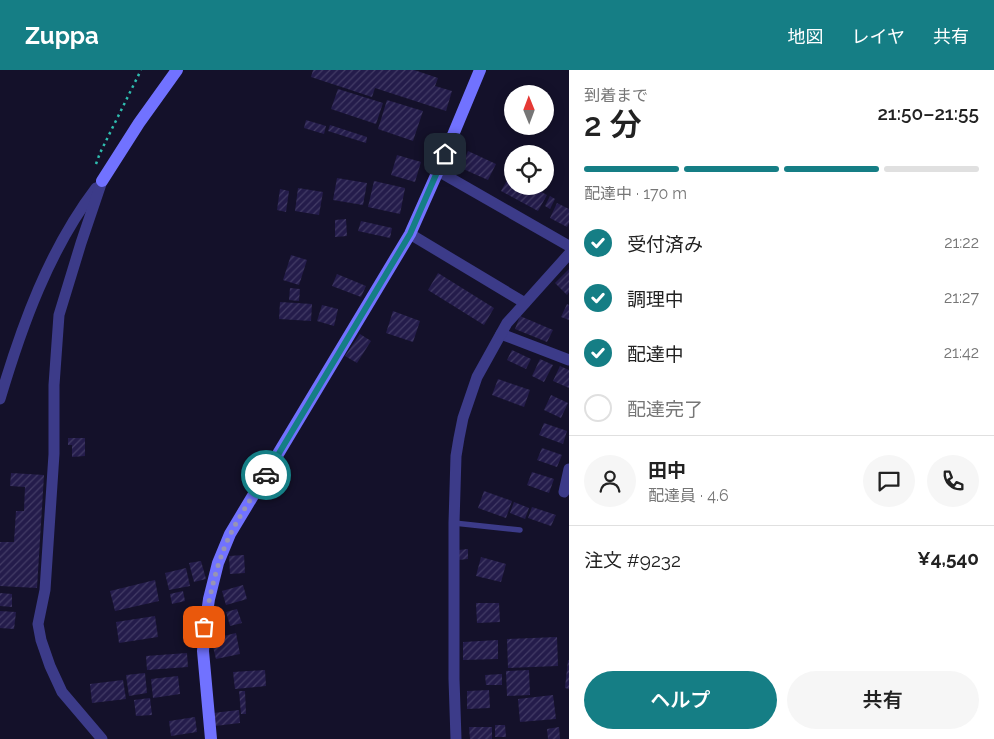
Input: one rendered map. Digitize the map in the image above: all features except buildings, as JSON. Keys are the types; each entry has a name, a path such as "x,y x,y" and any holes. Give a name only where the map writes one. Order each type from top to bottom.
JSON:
{"street":[{"path":"0,399 36,294 59,248 83,206 177,70"},
{"path":"211,739 203,651 204,627 218,563 230,534 410,234 480,70"},
{"path":"438,171 569,246"},
{"path":"102,181 60,315 54,385 54,454 45,580 38,624 41,640 50,666 62,692 102,739"},
{"path":"410,234 525,303"},
{"path":"456,739 454,523 456,456 459,438 478,377 507,323 569,254"},
{"path":"501,334 569,360"},
{"path":"564,492 569,469"}],"lane":[{"path":"454,523 520,530"}],"path":[{"path":"102,181 95,170 100,153 141,70"}],"way so far":[{"path":"204,627 218,563 230,534 266,475"}],"route":[{"path":"266,475 410,234 445,154"}]}
